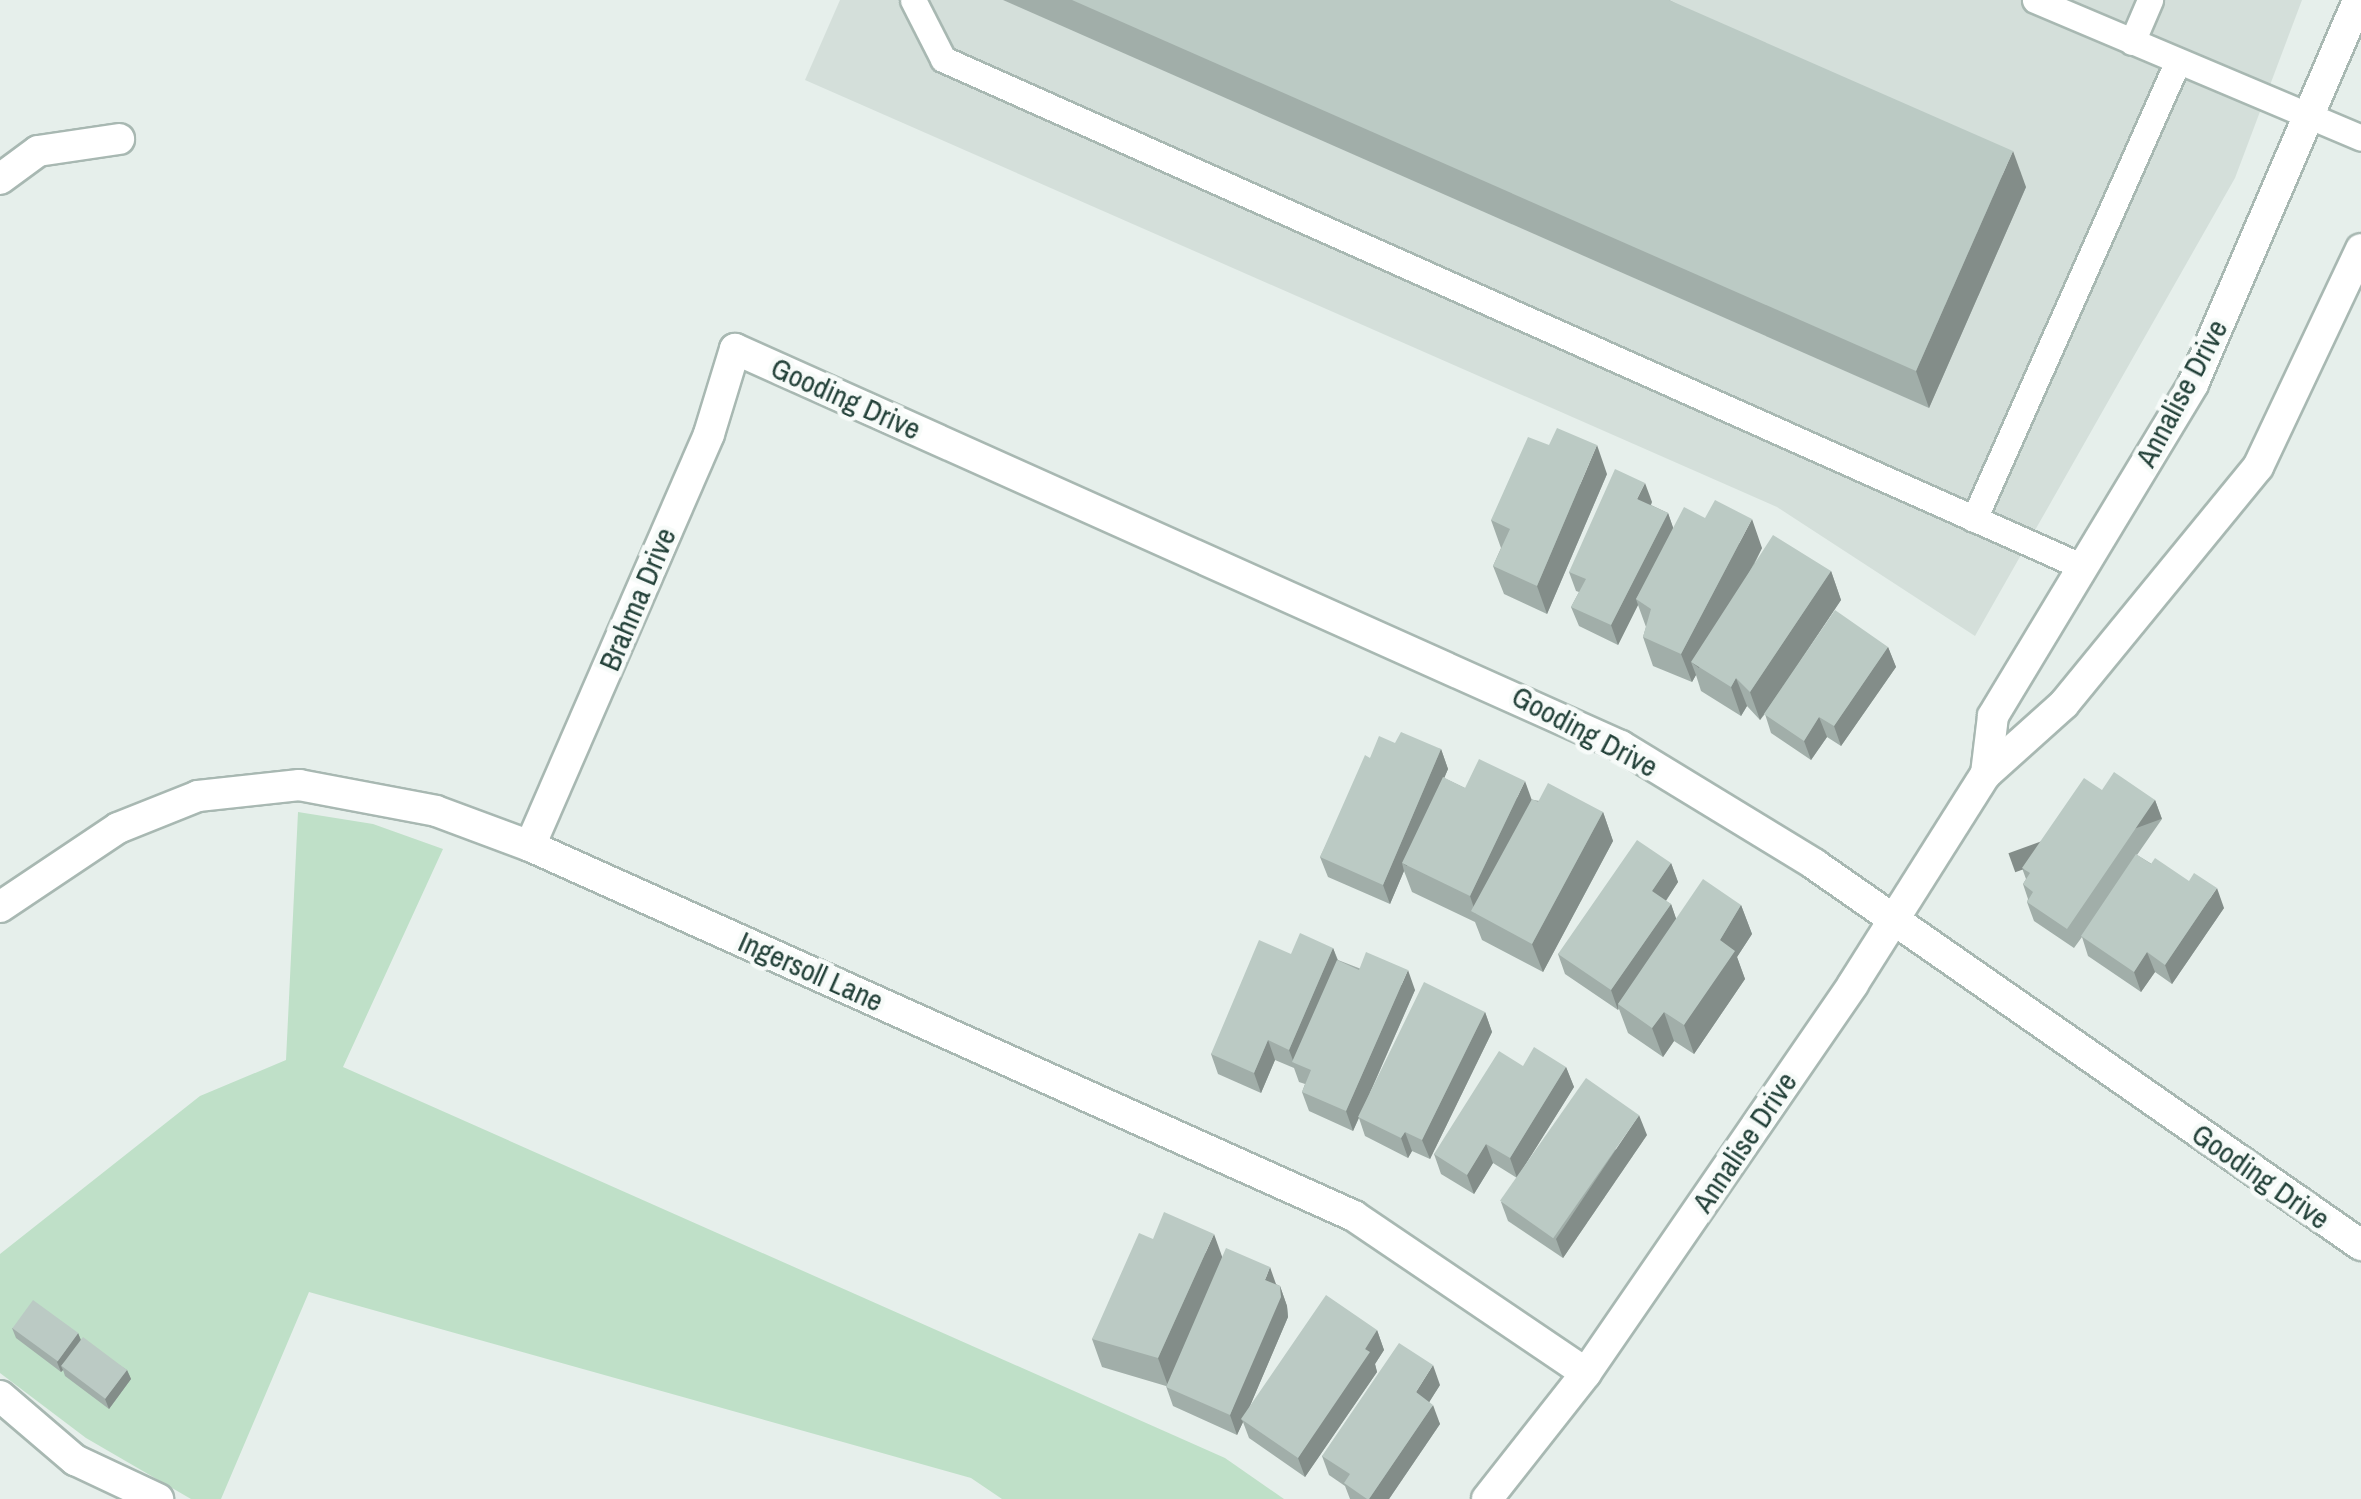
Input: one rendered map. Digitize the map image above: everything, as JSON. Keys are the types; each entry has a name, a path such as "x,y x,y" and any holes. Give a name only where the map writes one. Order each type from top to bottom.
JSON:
{"street":[{"name":"Annalise Drive","path":"1986,774 1993,716 2193,384 2358,0"},
{"path":"0,179 38,152 119,139"},
{"name":"Annalise Drive","path":"1486,1499 1586,1373 1894,920 1986,774 2064,704 2258,467 2361,249"},
{"name":"Brahma Drive","path":"530,846 709,434 735,349"},
{"name":"Gooding Drive","path":"735,349 1622,746 1814,864 2361,1245"},
{"name":"Ingersoll Lane","path":"0,907 118,828 215,794 300,785 436,811 530,846 1354,1216 1586,1373"},
{"path":"0,1396 74,1460 158,1499"}],"lane":[{"path":"913,0 943,60 2083,567"},
{"path":"2035,0 2177,64 2361,138"},
{"path":"2132,42 2150,0"},
{"path":"1974,519 2177,64"}],"shaded area":[{"path":"840,0 2302,0 2235,178 1975,636 1777,507 805,80"}],"green space":[{"path":"298,812 373,824 443,849 343,1067 1225,1458 1284,1499 1002,1499 971,1478 309,1292 221,1499 191,1499 86,1438 0,1373 0,1254 200,1096 286,1060"}],"building":[{"path":"1072,0 1669,0 2013,151 1916,371"},
{"path":"1557,428 1597,445 1537,586 1493,566 1510,529 1491,520 1528,437 1549,445"},
{"path":"1615,469 1645,483 1637,499 1668,513 1611,625 1571,607 1586,579 1569,572"},
{"path":"1715,500 1752,519 1681,654 1643,637 1651,609 1636,599 1684,507 1705,518"},
{"path":"1773,535 1831,571 1750,692 1736,678 1731,687 1691,662"},
{"path":"1835,610 1888,647 1834,726 1819,717 1804,741 1764,714"},
{"path":"1401,732 1441,749 1383,885 1320,857 1365,755 1370,758 1379,736 1395,743"},
{"path":"1479,759 1525,781 1470,896 1402,863 1443,777 1465,788"},
{"path":"2114,772 2155,800 2067,929 2027,902 2033,892 2023,884 2030,873 2022,868 2084,778 2102,790"},
{"path":"1548,783 1603,812 1532,944 1471,911 1532,799 1538,802"},
{"path":"1637,840 1671,863 1652,891 1671,904 1611,990 1558,954"},
{"path":"2136,854 2151,864 2155,858 2189,881 2194,873 2217,888 2165,965 2147,952 2134,972 2081,936"},
{"path":"1703,879 1741,905 1720,940 1735,951 1684,1025 1664,1012 1652,1028 1618,1004"},
{"path":"1300,933 1333,948 1289,1050 1268,1040 1254,1073 1211,1054 1259,940 1291,954"},
{"path":"1366,952 1408,970 1346,1111 1302,1092 1311,1070 1292,1062 1337,960 1359,970"},
{"path":"1424,982 1485,1012 1422,1140 1405,1132 1401,1138 1358,1117"},
{"path":"1534,1047 1566,1067 1510,1158 1486,1144 1467,1175 1434,1154 1499,1051 1523,1066"},
{"path":"1586,1078 1639,1115 1553,1238 1500,1201"},
{"path":"1164,1212 1214,1234 1158,1358 1092,1339 1139,1233 1153,1239"},
{"path":"1226,1248 1270,1267 1265,1280 1280,1286 1281,1297 1230,1415 1166,1387"},
{"path":"1326,1295 1377,1330 1365,1349 1370,1352 1298,1458 1241,1419"},
{"path":"33,1300 78,1333 58,1361 12,1328"},
{"path":"83,1337 127,1370 105,1399 61,1366"},
{"path":"1399,1343 1433,1365 1416,1392 1433,1405 1367,1499 1344,1483 1350,1474 1322,1456"}]}
